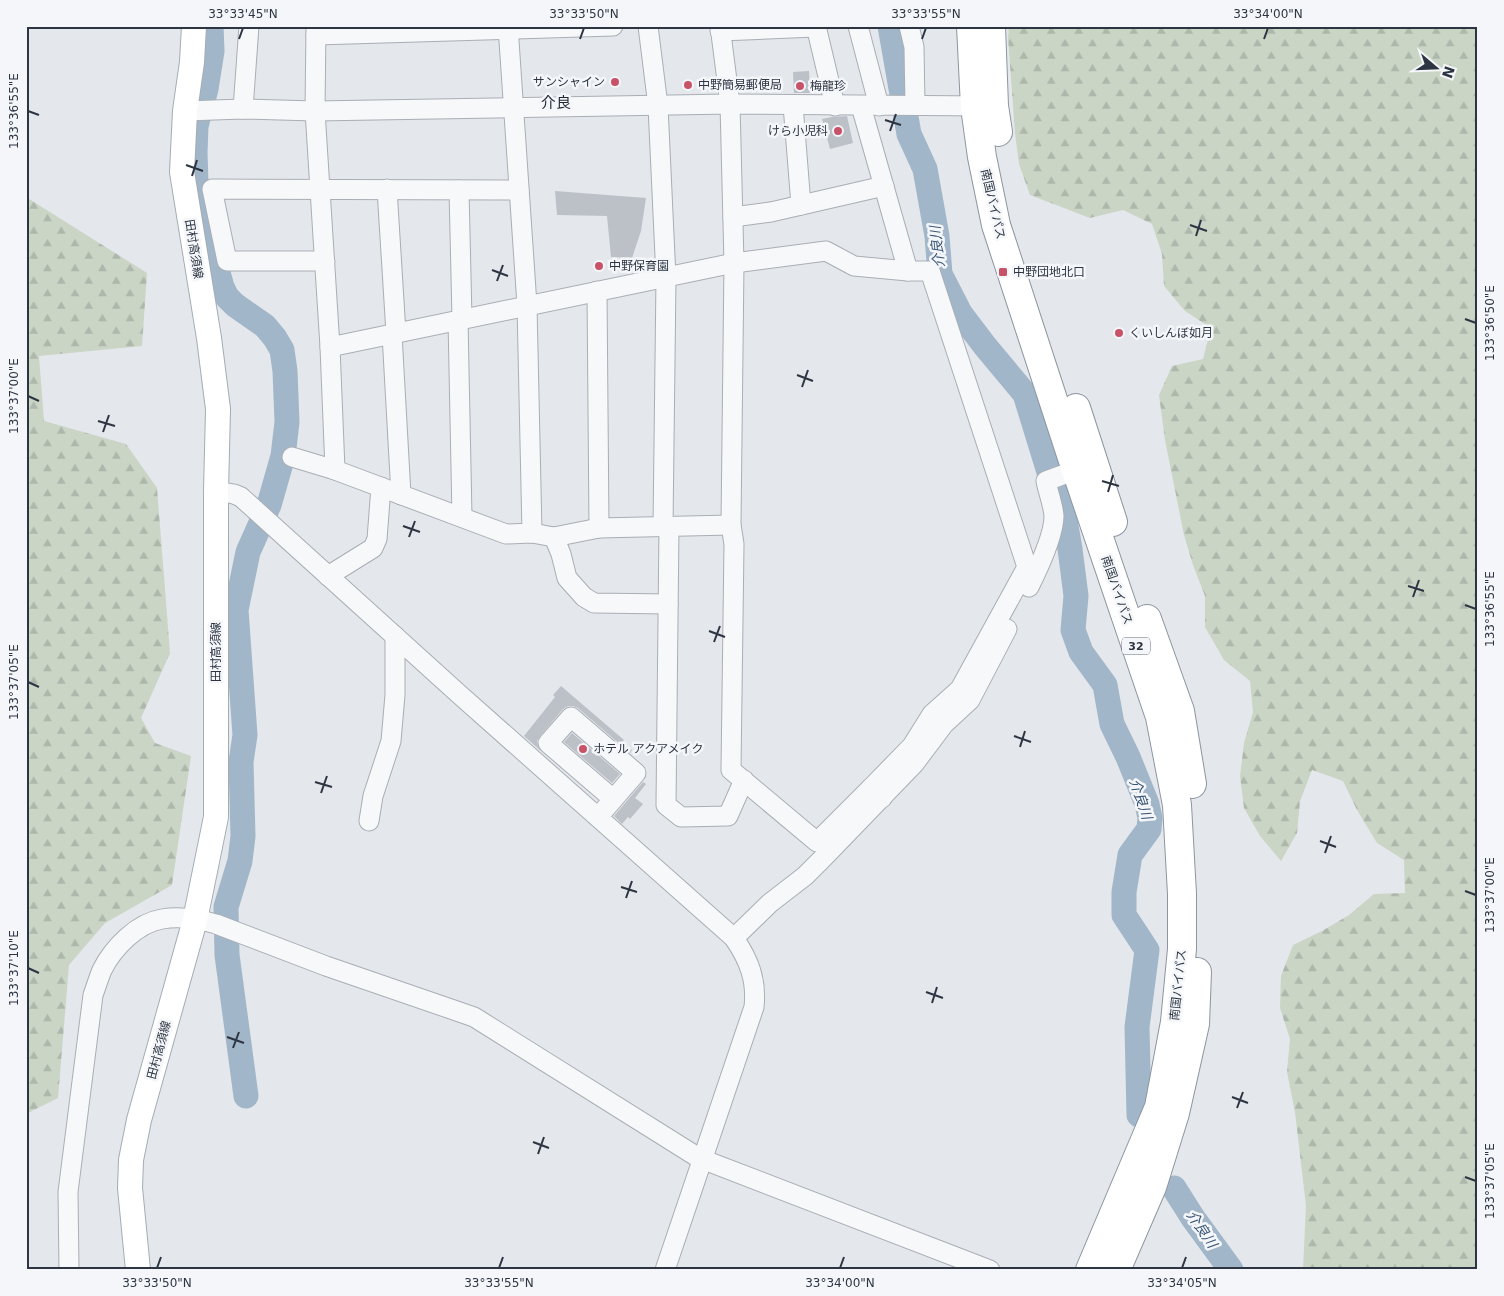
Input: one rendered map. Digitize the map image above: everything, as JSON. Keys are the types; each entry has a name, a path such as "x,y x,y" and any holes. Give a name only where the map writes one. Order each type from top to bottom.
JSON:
{"highway":[{"name":"南国バイパス","path":"971,26 984,106 1001,153 1014,224 1138,595 1180,711 1195,802 1200,895 1194,1024 1175,1114 1152,1187 1116,1270"},
{"name":"南国バイパス","path":"991,26 984,106 982,157 996,226 1160,717 1178,805 1182,894 1182,949 1175,1022 1159,1107 1090,1270"}],"main road":[{"name":"田村高須線","path":"138,1270 130,1188 131,1160 139,1120 205,922 216,818 216,491 218,409 209,338 182,172 194,111 192,62 194,26"}],"street":[{"path":"244,109 249,26"},
{"path":"335,470 330,347 315,111 316,31 613,26"},
{"path":"648,26 658,106 666,278 666,526 668,604 666,805 681,817 728,816 744,780"},
{"path":"858,26 891,106"},
{"path":"908,271 884,186 891,106 914,47 909,26"},
{"path":"508,27 527,306 532,533"},
{"path":"835,106 816,27 720,29 730,104 734,263 731,525 734,544 731,770 818,842 914,764 944,724 970,700 1038,568 1053,525 1054,513 1046,481 1076,470"},
{"path":"194,111 244,109 315,111 730,104 984,106"},
{"path":"793,105 801,205"},
{"path":"733,217 771,212 884,186"},
{"path":"325,261 227,261 212,189 519,190"},
{"path":"388,189 401,495"},
{"path":"459,190 462,517"},
{"path":"330,347 734,263 826,251 854,266 930,271 1027,567 960,689 932,714 912,746 877,793 805,876 770,903 734,938"},
{"path":"597,291 599,528"},
{"path":"292,457 335,470 506,534 532,533 554,537 599,528 731,525"},
{"path":"328,576 373,548 377,539 381,487"},
{"path":"216,491 238,495 264,517 394,636 734,938 753,976 754,1006 665,1270"},
{"path":"554,537 561,554 567,578 584,597 594,603 668,604"},
{"path":"369,821 373,796 391,742 395,695 394,636"},
{"path":"598,817 613,800 636,773 571,717 548,743 613,800"},
{"path":"69,1270 68,1192 93,995 102,970 112,953 136,930 162,919 205,922 474,1017 702,1160 990,1270"}],"green space":[{"path":"1009,26 1478,26 1478,1270 1303,1270 1306,1206 1295,1112 1287,1072 1290,1039 1280,1008 1281,976 1293,945 1349,915 1374,894 1405,893 1404,860 1377,843 1357,810 1343,781 1312,770 1300,801 1297,833 1281,861 1260,836 1244,808 1240,776 1244,743 1253,712 1250,681 1224,660 1205,627 1205,596 1184,535 1165,440 1159,395 1172,366 1203,359 1211,328 1185,311 1164,286 1162,254 1152,224 1123,210 1090,218 1030,195 1019,164 1015,133 1008,37"},
{"path":"26,197 147,273 142,346 39,356 44,421 126,444 157,488 170,653 141,718 155,743 191,756 172,885 105,923 69,965 58,1098 26,1114"}],"building":[{"path":"809,71 810,93 794,93 793,72"},
{"name":"けら小児科","path":"847,116 853,143 830,149 822,119"},
{"name":"中野保育園","path":"555,191 646,198 641,231 632,258 611,257 607,216 557,215"},
{"path":"561,686 624,740 622,742 632,750 630,753 578,708 573,706 563,709 540,736 537,741 541,751 524,736 555,697 553,695"},
{"path":"572,733 620,774 612,783 564,742"},
{"path":"643,782 646,784 635,798 643,804 630,819 628,817 622,824 614,816"}],"waterway":[{"path":"211,26 212,51 206,89 196,126 196,183 207,233 222,287 227,297 235,305 265,326 282,350 285,371 287,422 283,456 269,505 248,552 236,610 245,735 241,762 243,836 240,861 226,907 227,955 246,1096"},
{"name":"介良川","path":"890,26 909,134 925,169 937,236 940,274 960,313 1025,394 1049,472"},
{"name":"介良川","path":"1055,484 1062,503 1076,596 1073,630 1081,652 1105,685 1112,724 1128,757 1147,804 1150,818 1149,829 1130,855 1124,892 1124,915 1147,950 1137,1027 1139,1115"},
{"name":"介良川","path":"1174,1188 1193,1218 1231,1270"}],"place":[{"name":"サンシャイン","path":"615,82"},
{"name":"中野簡易郵便局","path":"688,85"},
{"name":"梅龍珍","path":"800,86"},
{"name":"けら小児科","path":"838,131"},
{"name":"中野保育園","path":"599,266"},
{"name":"中野団地北口","path":"1003,272"},
{"name":"くいしんぼ如月","path":"1119,333"},
{"name":"ホテル アクアメイク","path":"583,749"}],"district":[{"name":"介良","path":"556,103"}]}
